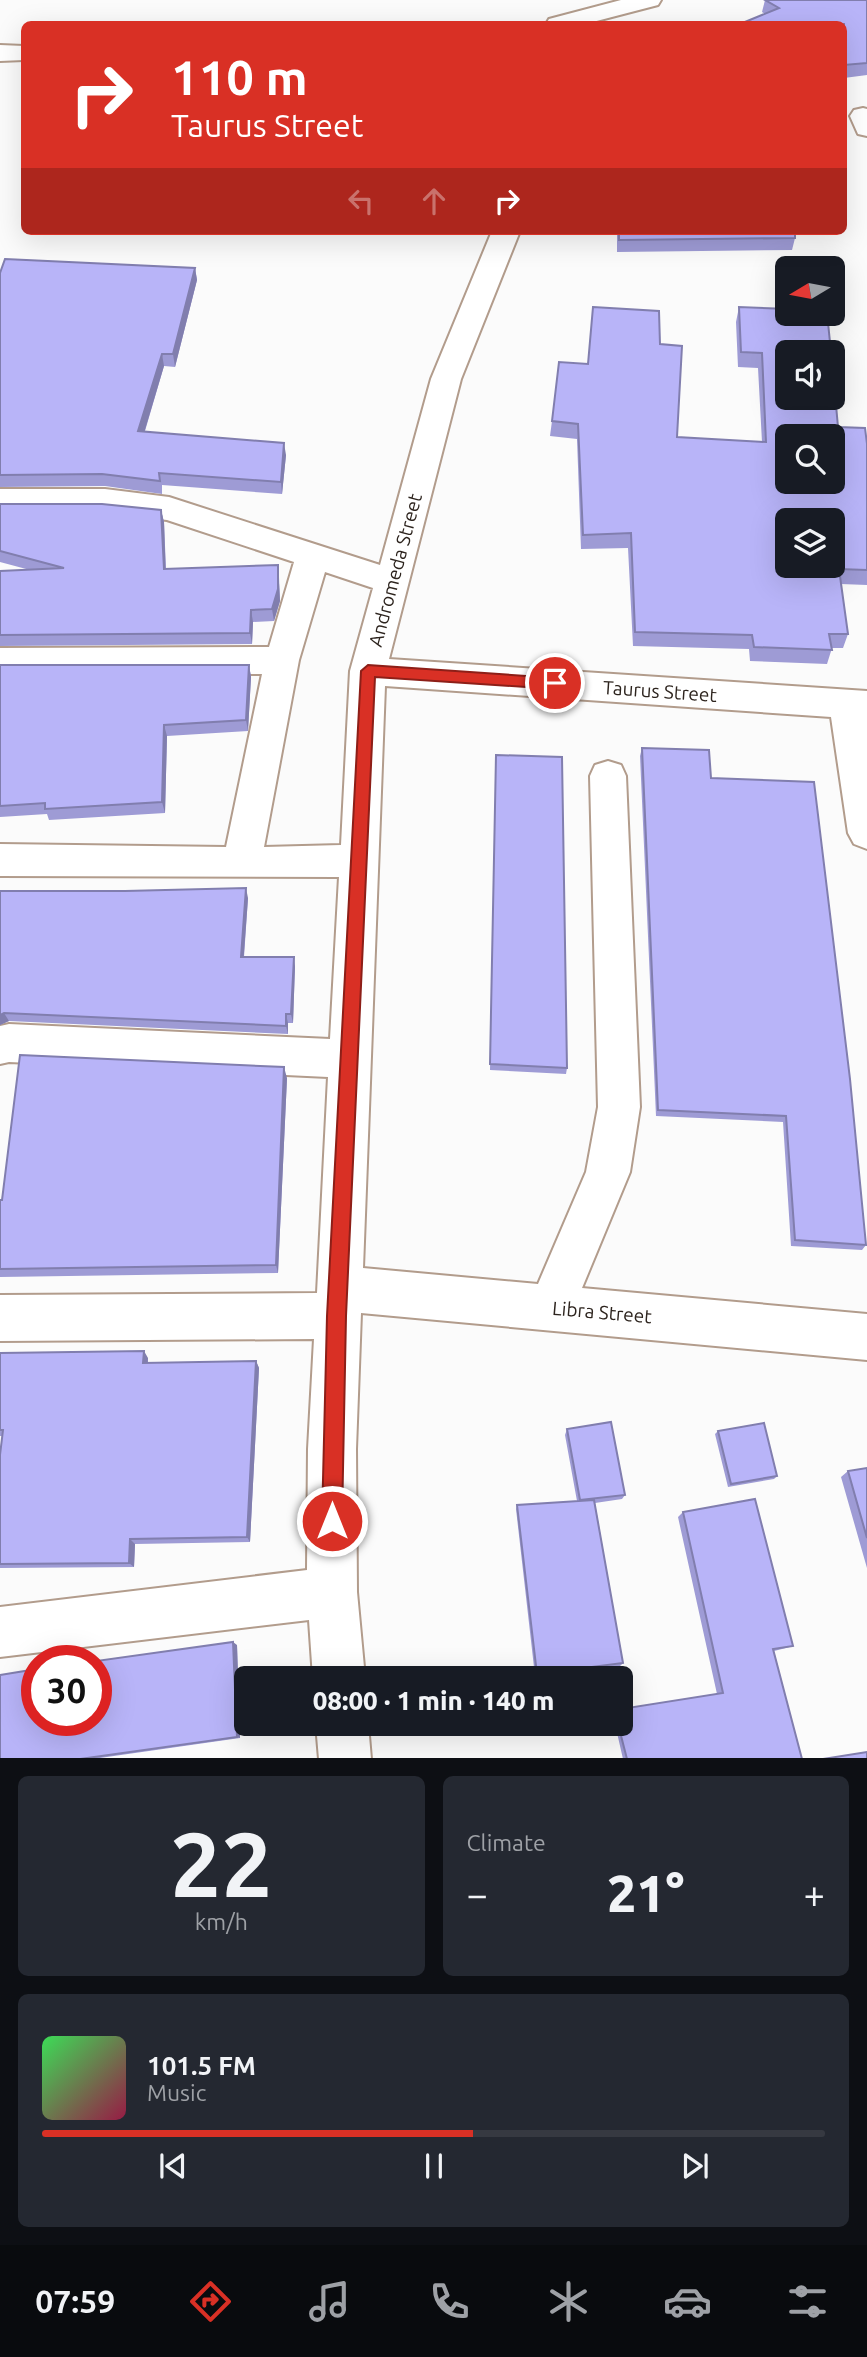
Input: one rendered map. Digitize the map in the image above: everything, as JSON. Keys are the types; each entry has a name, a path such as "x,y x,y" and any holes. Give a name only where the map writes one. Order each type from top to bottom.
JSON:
{"street":[{"path":"569,21 649,0"},
{"path":"0,53 21,53"},
{"name":"Andromeda Street","path":"338,1666 332,1592 332,1449 368,671 446,379 504,235"},
{"path":"0,501 104,501 169,509 391,581"},
{"path":"242,863 282,660 313,555"},
{"path":"0,661 282,660"},
{"name":"Taurus Street","path":"368,671 857,704"},
{"path":"857,704 867,833"},
{"path":"551,1308 608,1172 619,1107 608,776"},
{"path":"0,860 242,863 359,860"},
{"path":"0,1045 9,1043 349,1059"},
{"name":"Libra Street","path":"0,1318 337,1302 551,1308 867,1337"},
{"path":"0,1632 332,1592"},
{"path":"343,1736 345,1758"}],"building":[{"path":"765,0 867,0 867,63 847,65 847,21 747,21 779,8"},
{"path":"619,235 795,235 795,238 619,240"},
{"path":"5,259 195,268 173,354 162,354 138,431 284,443 281,482 159,473 160,481 102,474 0,475 0,273"},
{"path":"593,307 659,311 660,344 682,346 677,437 766,442 762,353 741,352 739,307 775,308 775,326 828,326 830,340 775,340 775,410 836,410 838,424 775,424 775,494 845,494 845,427 865,428 867,570 845,569 845,508 775,508 775,578 840,578 848,634 829,634 832,650 754,647 752,635 635,632 631,533 583,535 578,424 552,421 559,362 588,364"},
{"path":"0,504 102,504 161,510 164,569 278,565 278,589 272,609 251,610 250,633 0,635 0,571 64,568 0,551"},
{"path":"0,665 249,665 246,720 164,725 162,802 45,809 45,803 0,806"},
{"path":"642,748 709,750 711,778 814,782 850,1079 866,1245 795,1240 786,1116 658,1110"},
{"path":"496,755 562,757 567,1068 490,1064"},
{"path":"246,888 241,957 294,957 291,1014 286,1014 286,1026 4,1013 0,1015 0,891"},
{"path":"20,1055 284,1067 276,1265 0,1269 0,1200"},
{"path":"144,1351 143,1363 256,1361 247,1537 130,1539 129,1563 0,1564 0,1455 3,1430 0,1430 0,1353"},
{"path":"611,1422 625,1495 580,1500 567,1429"},
{"path":"764,1423 777,1476 731,1484 718,1431"},
{"path":"867,1468 867,1538 848,1471"},
{"path":"755,1499 793,1646 773,1649 802,1758 627,1758 621,1736 633,1736 633,1707 723,1693 683,1512"},
{"path":"594,1500 623,1663 600,1666 536,1666 517,1505"},
{"path":"233,1642 234,1736 237,1737 87,1758 0,1758 0,1675 21,1672 21,1736 112,1736 112,1659"},
{"path":"867,1752 867,1758 829,1758"}],"route":[{"path":"332,1521 336,1316 368,671 555,683"}]}
